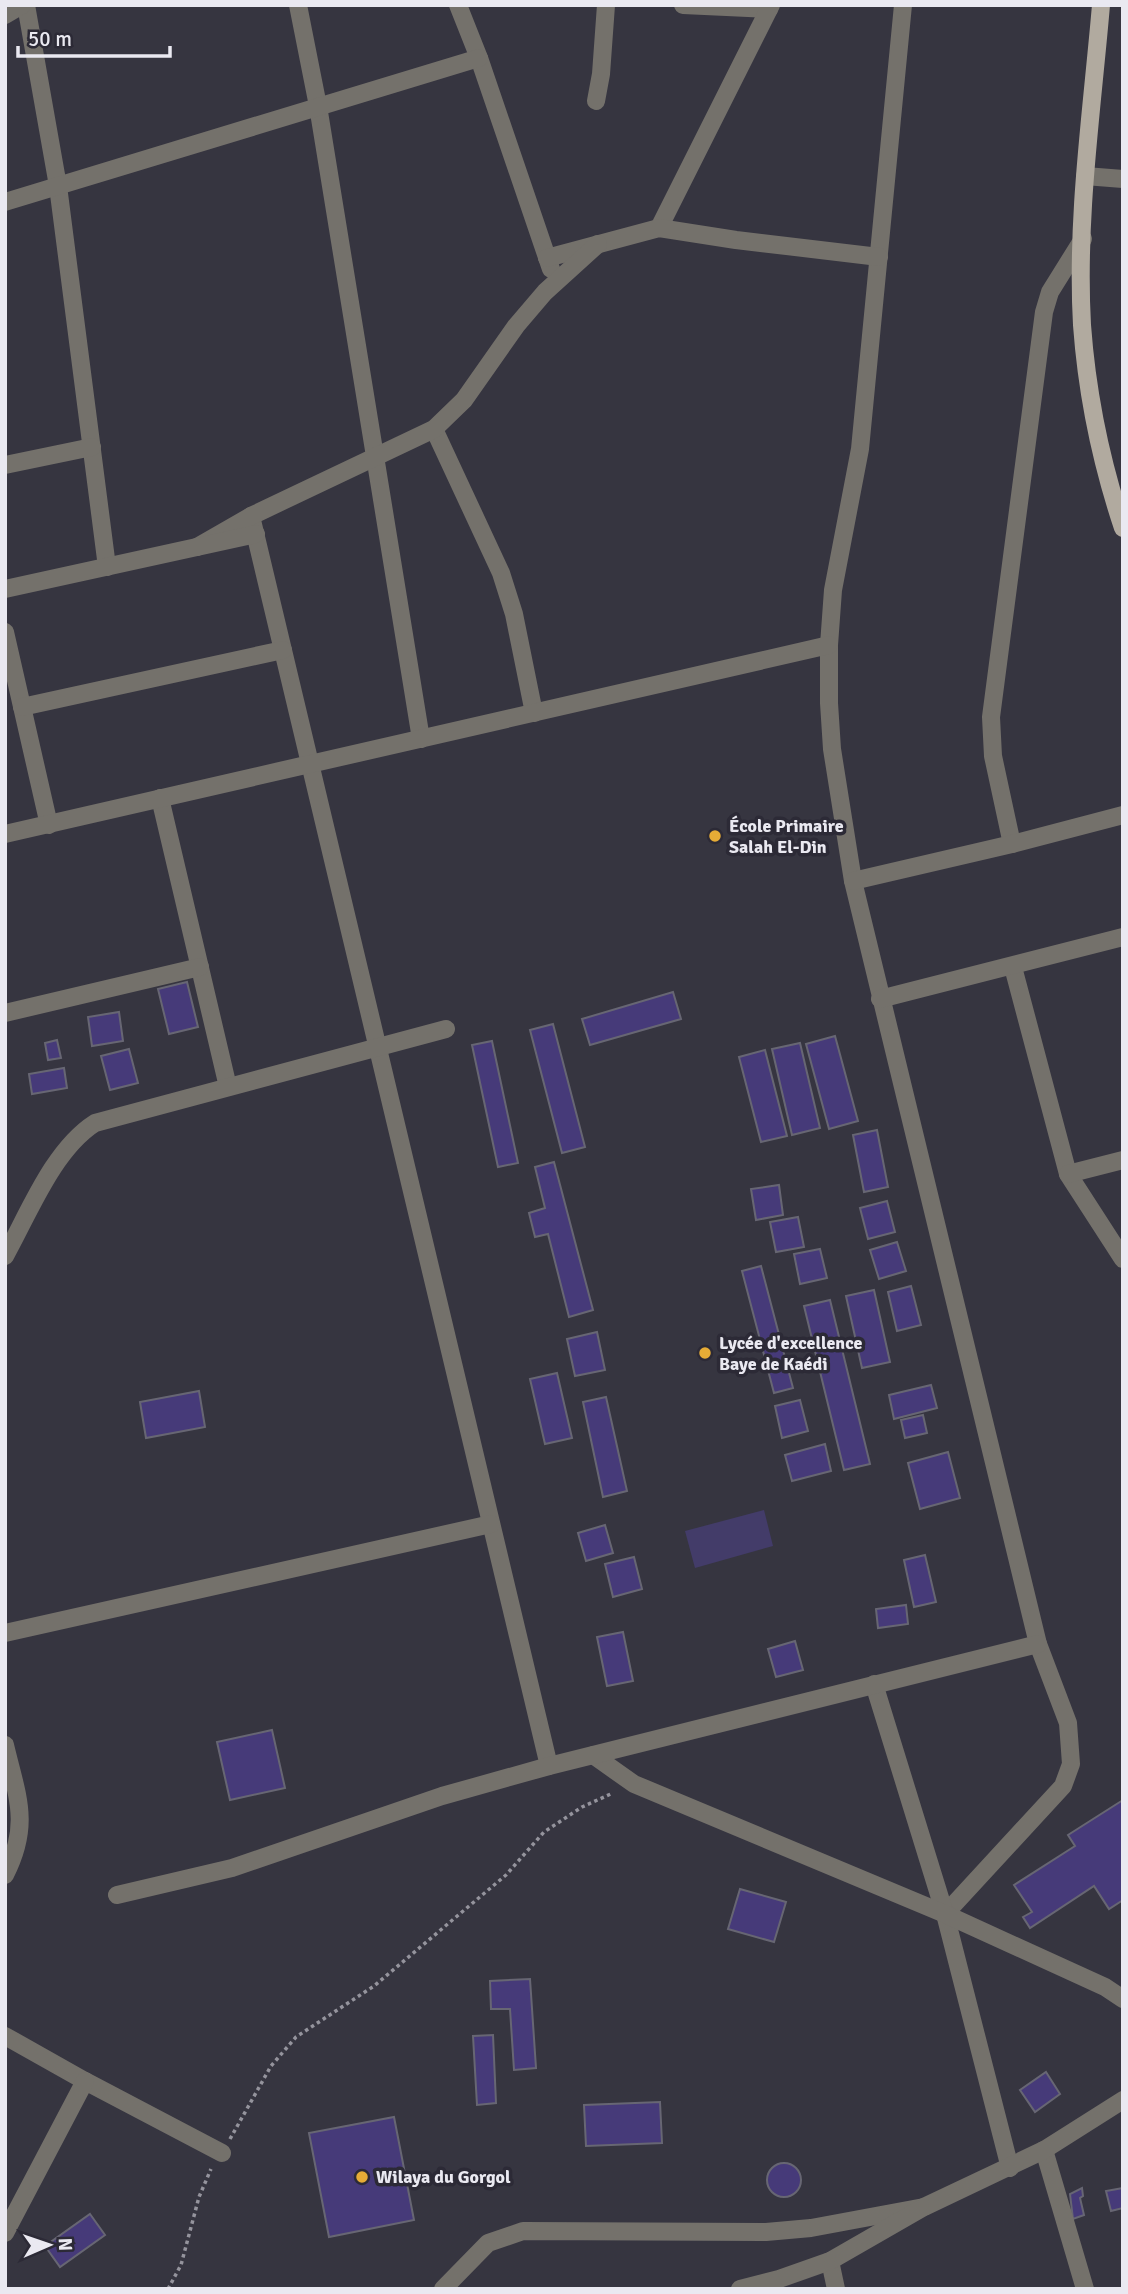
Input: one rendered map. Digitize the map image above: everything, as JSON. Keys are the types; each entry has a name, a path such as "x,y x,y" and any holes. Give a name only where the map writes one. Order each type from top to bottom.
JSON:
{"main road":[{"path":"1101,5 1085,176 1082,321 1085,360 1099,448 1123,528"}],"street":[{"path":"5,15 24,5 58,186 107,567"},
{"path":"298,5 318,106 421,739"},
{"path":"458,5 479,58 556,282"},
{"path":"596,101 601,74 606,5"},
{"path":"659,228 770,7 683,5"},
{"path":"903,5 860,449 833,590 829,645 832,749 853,881 880,999 1038,1644 1068,1723 1071,1764 1063,1786 945,1914"},
{"path":"5,202 479,58"},
{"path":"1085,176 1123,179"},
{"path":"547,258 659,228 879,257"},
{"path":"1012,844 993,756 991,717 1044,312 1050,292 1083,239"},
{"path":"5,589 197,547 253,525 374,457 434,429 464,400 516,326 556,282 598,244"},
{"path":"434,429 501,573 509,596 534,713"},
{"path":"5,465 92,447"},
{"path":"253,525 549,1766"},
{"path":"5,632 48,824"},
{"path":"5,834 829,645"},
{"path":"22,707 283,650"},
{"path":"160,798 228,1087"},
{"path":"853,881 1123,815"},
{"path":"880,999 1123,937"},
{"path":"5,1013 200,967"},
{"path":"1013,967 1068,1174 1123,1259"},
{"path":"5,1256 63,1151 78,1134 94,1123 446,1029"},
{"path":"1068,1174 1123,1160"},
{"path":"5,1633 491,1524"},
{"path":"117,1895 232,1868 442,1796 549,1766 1038,1644"},
{"path":"874,1684 945,1914 1010,2168"},
{"path":"5,1745 20,1810 21,1828 17,1847 5,1875"},
{"path":"593,1755 634,1784 945,1914 1105,1987 1123,1998"},
{"path":"5,2036 222,2153"},
{"path":"5,2233 85,2081"},
{"path":"740,2289 830,2261 924,2207 1044,2150 1123,2100"},
{"path":"1044,2150 1085,2289"},
{"path":"443,2289 488,2243 523,2231 766,2232 811,2228 924,2207"},
{"path":"830,2261 835,2289"}],"path":[{"path":"168,2289 181,2265 208,2174 271,2066 296,2037 374,1986 506,1875 544,1832 582,1807 634,1784"}],"shaded area":[{"path":"764,1510 773,1546 695,1568 685,1531"}],"building":[{"path":"187,982 198,1027 169,1034 158,989"},
{"path":"673,992 681,1019 590,1045 582,1019"},
{"path":"119,1012 123,1041 92,1046 88,1017"},
{"path":"553,1024 585,1147 562,1153 530,1030"},
{"path":"835,1036 858,1121 829,1129 806,1044"},
{"path":"57,1040 61,1058 48,1060 45,1043"},
{"path":"492,1041 518,1163 498,1167 472,1045"},
{"path":"800,1043 820,1128 792,1135 772,1049"},
{"path":"129,1049 138,1083 110,1090 101,1056"},
{"path":"765,1050 787,1136 761,1142 739,1057"},
{"path":"64,1068 67,1088 32,1094 29,1074"},
{"path":"877,1130 888,1187 864,1192 853,1135"},
{"path":"554,1162 593,1310 569,1317 548,1234 535,1237 529,1213 545,1208 535,1167"},
{"path":"779,1185 783,1215 756,1220 751,1189"},
{"path":"887,1201 895,1232 868,1239 860,1208"},
{"path":"798,1217 804,1247 776,1252 770,1222"},
{"path":"897,1242 906,1271 879,1279 870,1250"},
{"path":"820,1249 827,1278 800,1284 794,1254"},
{"path":"761,1266 793,1388 774,1393 742,1271"},
{"path":"911,1286 921,1325 897,1331 888,1292"},
{"path":"874,1290 890,1362 862,1368 846,1296"},
{"path":"830,1300 870,1464 844,1470 804,1306"},
{"path":"597,1332 605,1370 575,1376 567,1339"},
{"path":"557,1373 572,1438 545,1444 530,1379"},
{"path":"931,1385 937,1408 894,1419 889,1395"},
{"path":"199,1391 205,1427 146,1438 140,1402"},
{"path":"606,1397 627,1491 603,1497 583,1402"},
{"path":"800,1400 808,1431 782,1438 775,1406"},
{"path":"923,1415 927,1433 905,1438 901,1420"},
{"path":"825,1444 831,1471 792,1481 785,1455"},
{"path":"948,1452 960,1498 920,1509 908,1463"},
{"path":"605,1525 613,1553 586,1561 578,1533"},
{"path":"925,1555 936,1602 914,1607 904,1560"},
{"path":"634,1557 642,1589 613,1597 605,1564"},
{"path":"906,1605 908,1624 878,1628 876,1609"},
{"path":"623,1632 633,1681 607,1686 597,1637"},
{"path":"795,1641 803,1670 776,1677 768,1649"},
{"path":"272,1730 285,1788 230,1800 217,1742"},
{"path":"1123,1800 1123,1900 1109,1909 1094,1886 1030,1928 1023,1917 1032,1912 1014,1885 1075,1846 1068,1835"},
{"path":"740,1889 786,1902 774,1942 728,1929"},
{"path":"530,1979 536,2068 514,2070 510,2009 491,2009 490,1981"},
{"path":"493,2035 496,2103 477,2105 473,2036"},
{"path":"1046,2072 1060,2094 1035,2112 1020,2090"},
{"path":"660,2102 662,2143 586,2146 584,2105"},
{"name":"Wilaya du Gorgol","path":"394,2117 414,2220 329,2237 309,2133"},
{"path":"784,2163 796,2168 801,2180 796,2192 784,2197 772,2192 767,2180 772,2168"},
{"path":"1082,2188 1083,2196 1080,2198 1084,2215 1073,2219 1070,2194"},
{"path":"1123,2188 1123,2208 1111,2211 1106,2191"},
{"path":"90,2214 105,2235 60,2267 45,2246"}],"place":[{"name":"École Primaire Salah El-Din","path":"715,836"},
{"name":"Lycée d'excellence Baye de Kaédi","path":"705,1353"},
{"name":"Wilaya du Gorgol","path":"362,2177"}]}
